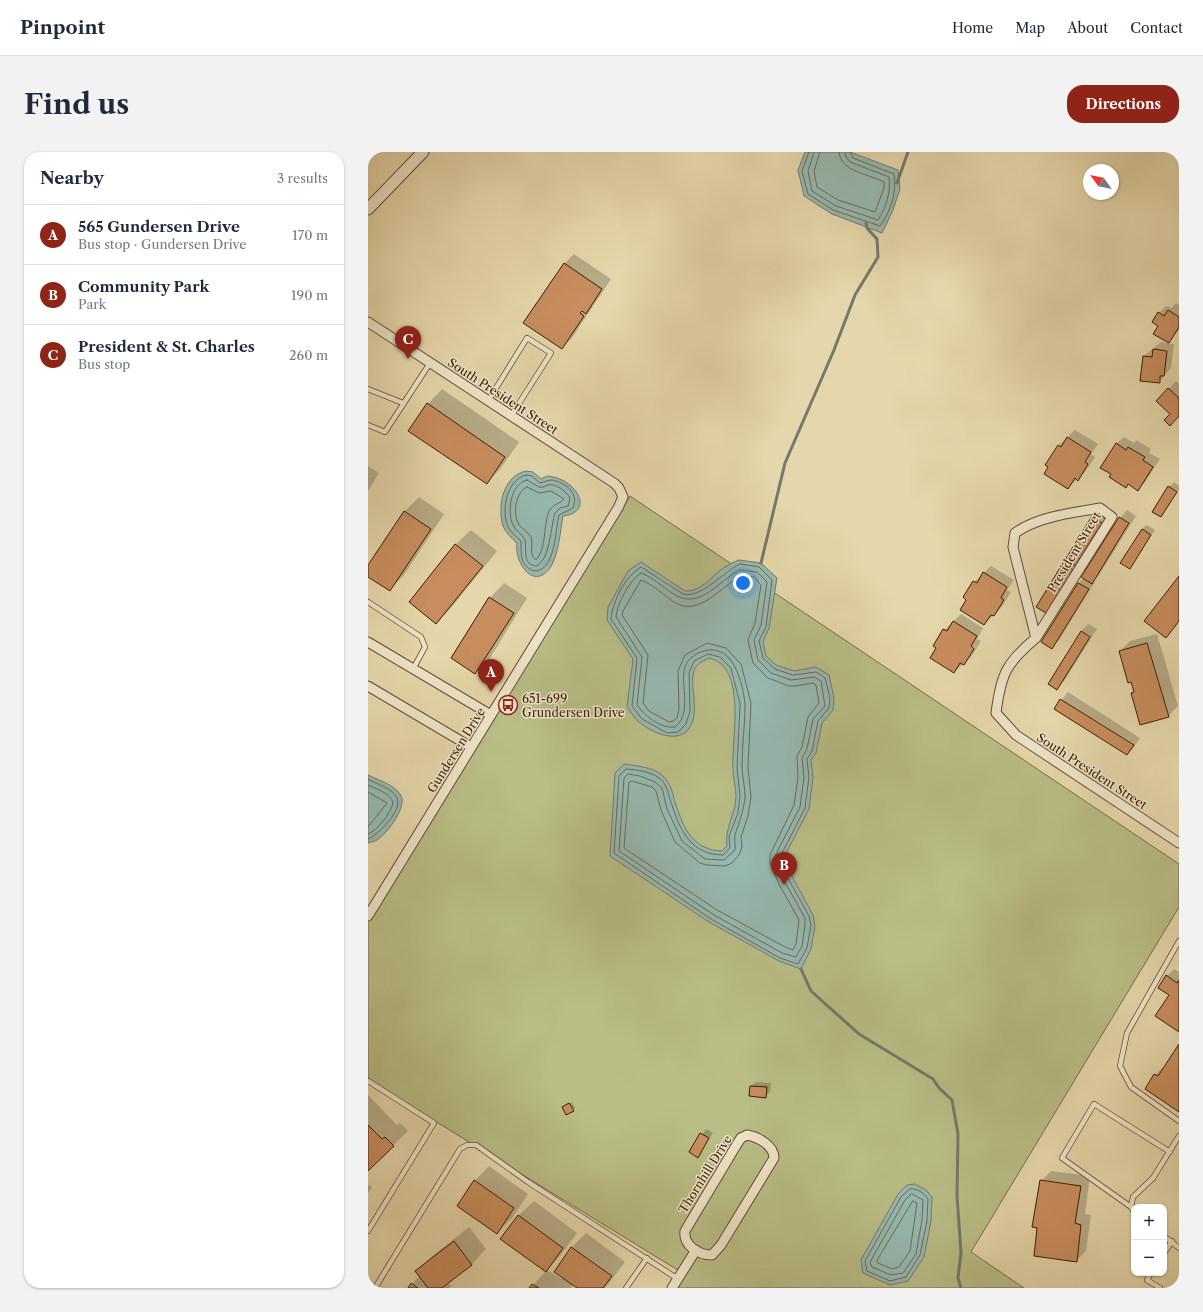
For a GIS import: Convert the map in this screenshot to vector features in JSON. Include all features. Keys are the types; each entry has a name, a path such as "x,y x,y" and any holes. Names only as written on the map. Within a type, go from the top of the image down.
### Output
{"street":[{"path":"368,209 423,152"},
{"name":"South President Street","path":"368,322 614,483 622,493"},
{"name":"Gundersen Drive","path":"368,916 621,503 622,493"},
{"name":"President Street","path":"996,713 999,686 1007,667 1018,653 1036,638 1112,516 1100,508 1071,513 1025,526 1015,532 1013,547 1036,638"},
{"path":"368,642 491,715"},
{"path":"368,686 471,747"},
{"name":"South President Street","path":"996,713 1016,735 1179,843"},
{"name":"Thornhill Drive","path":"747,1135 752,1136 771,1147 774,1151 772,1164 721,1245 712,1255 704,1255 696,1250 688,1245 684,1239 684,1231 741,1138 747,1135"},
{"path":"672,1288 696,1250"}],"lane":[{"path":"488,401 527,338 551,353 511,416"},
{"path":"368,425 385,432 430,363"},
{"path":"368,388 403,403"},
{"path":"368,602 421,637 425,647 413,669"},
{"path":"1179,941 1127,1034 1120,1066 1131,1087 1179,1121"},
{"path":"368,1081 434,1123 368,1231"},
{"path":"1131,1209 1062,1158 1094,1104 1170,1152"},
{"path":"1132,1204 1133,1196 1153,1178 1170,1152 1177,1146 1179,1136"},
{"path":"375,1288 460,1149 467,1145 476,1145 528,1182 678,1279"},
{"path":"1167,1238 1179,1248"},
{"path":"1167,1248 1172,1241"},
{"path":"626,1288 647,1258"},
{"path":"1149,1276 1147,1280 1160,1288"}],"green space":[{"path":"630,496 1179,864 1179,907 971,1252 1024,1288 671,1288 681,1272 368,1080 368,918"}],"water":[{"path":"805,152 850,152 898,170 900,189 893,210 882,233 832,214 804,196 798,170"},
{"path":"526,471 533,472 541,479 547,476 557,478 566,483 574,488 580,502 578,508 573,513 563,516 557,550 553,562 544,574 537,576 531,575 522,565 518,558 517,543 506,531 501,518 502,501 507,485 518,474"},
{"path":"739,560 761,563 777,578 769,628 763,642 766,656 776,665 794,671 816,667 829,675 834,698 833,710 822,723 816,753 811,760 813,777 809,809 784,857 793,878 813,915 815,926 811,949 801,969 779,961 709,922 610,856 615,773 624,764 654,770 665,778 671,789 683,823 697,843 712,850 722,851 727,846 727,834 736,796 733,769 735,706 733,689 729,675 721,664 709,658 698,664 693,675 694,715 690,727 679,735 672,736 651,730 639,722 627,707 633,659 607,620 608,607 628,571 641,562 685,591 691,591 702,586 720,570"},
{"path":"368,775 385,783 397,791 402,799 402,805 396,819 386,832 374,842 368,843"},
{"path":"915,1184 926,1190 932,1197 931,1221 924,1257 908,1281 890,1285 863,1273 861,1260 898,1194 907,1185"}],"building":[{"path":"564,263 602,289 586,314 582,311 580,313 584,316 562,349 523,323"},
{"path":"1168,310 1179,317 1179,327 1169,343 1153,334 1158,326 1152,322 1158,312 1164,316"},
{"path":"1153,349 1167,351 1164,376 1160,376 1160,383 1140,381 1143,356 1152,357"},
{"path":"1168,388 1179,398 1179,416 1170,426 1164,420 1170,414 1156,401"},
{"path":"427,403 505,457 487,484 408,431"},
{"path":"1067,437 1091,452 1085,462 1088,464 1078,481 1075,478 1068,489 1044,474 1048,467 1045,465 1058,445 1061,447"},
{"path":"1116,443 1126,450 1128,447 1145,457 1143,460 1153,467 1138,491 1128,484 1126,488 1109,477 1111,474 1100,468"},
{"path":"1168,486 1177,492 1161,517 1152,512"},
{"path":"404,511 431,529 390,591 368,577 368,565"},
{"path":"1092,516 1102,523 1075,566 1065,560"},
{"path":"1119,517 1129,523 1092,584 1081,577"},
{"path":"1142,529 1151,535 1130,569 1120,563"},
{"path":"455,544 483,566 436,624 409,602"},
{"path":"1063,563 1073,570 1046,613 1036,607"},
{"path":"983,572 1007,587 1001,598 1004,600 994,616 991,615 984,625 960,610 966,600 963,597 973,581 977,583"},
{"path":"1179,576 1179,621 1166,638 1144,621"},
{"path":"1078,583 1089,589 1052,649 1041,642"},
{"path":"489,597 514,613 475,674 451,658"},
{"path":"953,621 977,636 971,646 974,649 964,665 960,663 954,673 930,658 936,648 933,646 943,629 947,631"},
{"path":"1081,631 1090,637 1057,690 1048,684"},
{"path":"1147,643 1169,717 1140,725 1131,693 1134,692 1131,682 1128,683 1119,651"},
{"path":"1060,699 1134,745 1127,755 1054,709"},
{"path":"1166,975 1177,983 1179,980 1179,1032 1155,1016 1169,995 1158,988"},
{"path":"1179,1044 1179,1112 1145,1089 1154,1074 1158,1076"},
{"path":"750,1086 767,1087 766,1098 749,1096"},
{"path":"569,1103 574,1111 566,1115 562,1107"},
{"path":"368,1125 382,1139 385,1137 394,1146 368,1171"},
{"path":"700,1133 709,1138 698,1158 689,1152"},
{"path":"474,1180 514,1208 497,1234 457,1206"},
{"path":"1040,1180 1081,1186 1075,1223 1081,1225 1077,1262 1034,1256 1037,1228 1032,1227"},
{"path":"518,1215 563,1248 546,1272 500,1239"},
{"path":"454,1241 472,1265 442,1288 428,1288 415,1271"},
{"path":"571,1247 612,1276 603,1288 577,1288 554,1272"},
{"path":"411,1283 418,1288 408,1288"},
{"path":"532,1284 539,1288 529,1288"}],"waterway":[{"path":"897,183 908,152"},
{"path":"761,563 785,463 834,350 855,295 878,257 877,239 867,228 866,223"},
{"path":"801,969 811,991 859,1034 933,1079 939,1088 952,1100 958,1134 957,1196 961,1253 958,1278 961,1288"}],"place":[{"name":"President & St. Charles","path":"408,359"},
{"name":"565 Gundersen Drive","path":"491,692"},
{"name":"651-699 Grundersen Drive","path":"508,705"},
{"name":"Community Park","path":"784,885"}]}
